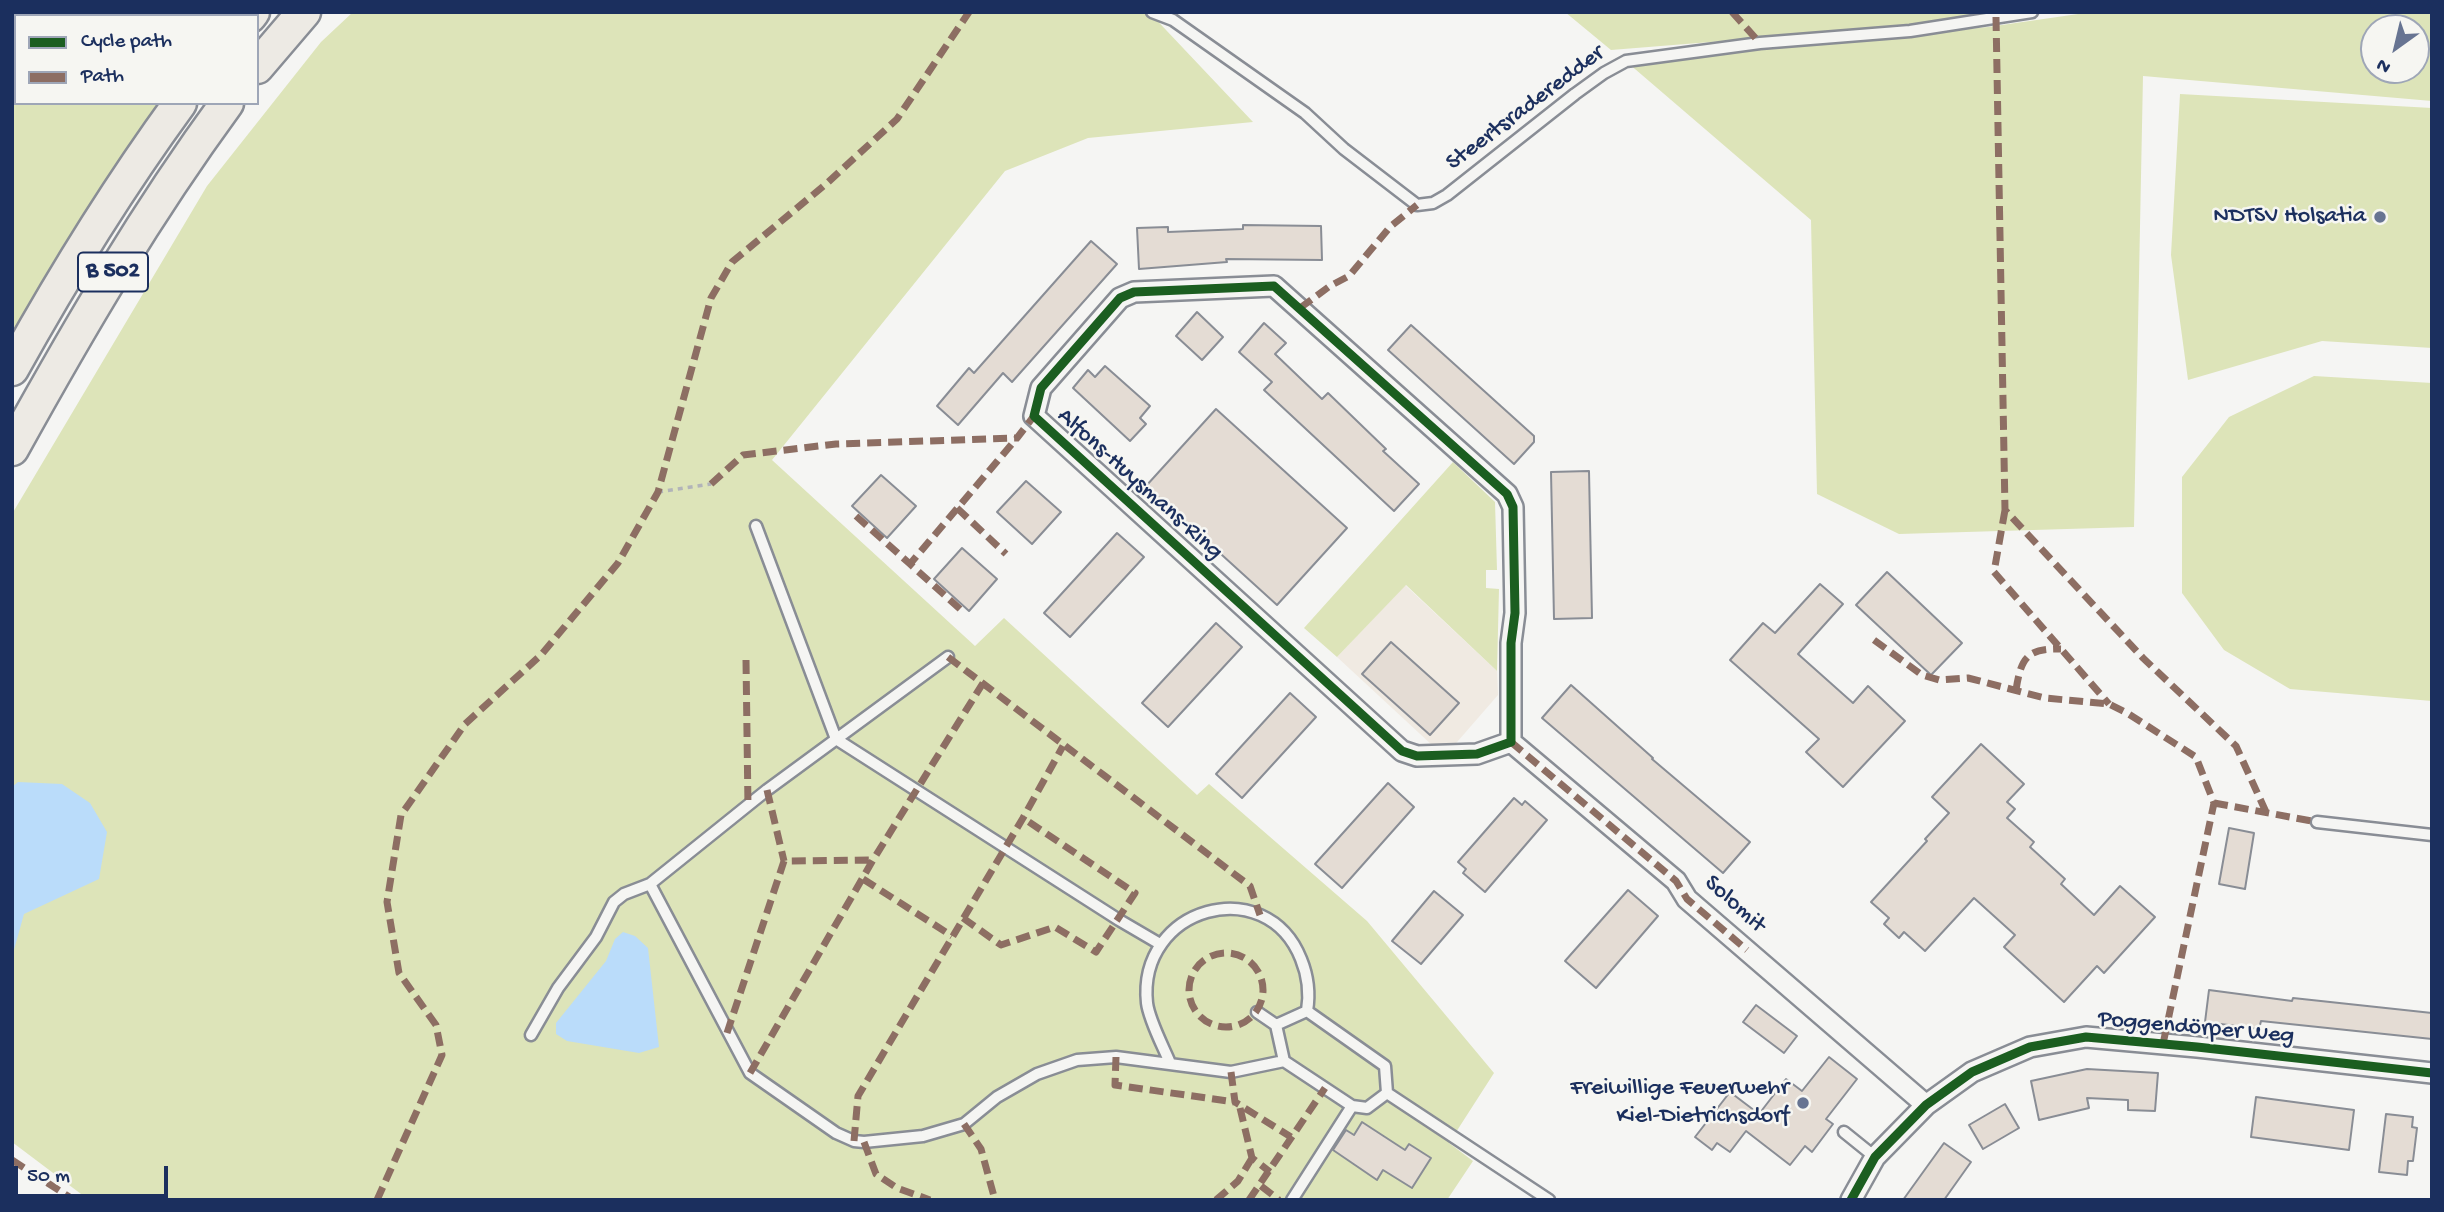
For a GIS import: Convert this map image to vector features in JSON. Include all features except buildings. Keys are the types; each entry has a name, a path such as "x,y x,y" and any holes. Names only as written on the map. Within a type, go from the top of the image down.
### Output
{"highway":[{"path":"259,65 304,12"},
{"name":"B 502","path":"12,369 85,244 179,105"},
{"name":"B 502","path":"12,449 116,265 177,171 226,105"}],"street":[{"name":"Alfons-Huysmans-Ring","path":"1275,286 1507,494 1513,507 1515,613 1511,643 1511,742 1477,754 1417,756 1402,751 1034,415 1041,388 1120,298 1134,292 1275,286"},
{"name":"Solomit","path":"1511,742 1676,881 1687,899 1926,1105"},
{"name":"Poggendörper Weg","path":"1851,1200 1875,1157 1926,1105 1972,1072 2030,1047 2086,1037 2432,1073"}],"lane":[{"name":"Steertsraderedder","path":"1153,12 1173,20 1306,113 1344,149 1417,205 1433,203 1447,195 1575,94 1626,61 1760,43 1910,31 2032,12"},
{"path":"756,526 836,739 1160,944"},
{"path":"531,1035 558,988 596,937 614,902 624,894 650,884 836,739 948,657"},
{"path":"2317,822 2432,835"},
{"path":"650,884 750,1073 836,1133 854,1141 923,1136 964,1124 997,1097 1037,1074 1077,1060 1116,1057 1231,1072 1283,1062 1352,1106 1367,1108 1387,1093"},
{"path":"1170,1063 1147,1005 1147,974 1160,944 1182,922 1212,910 1244,910 1260,915 1273,923 1296,945 1308,975 1307,1012"},
{"path":"1257,1012 1276,1025 1283,1062"},
{"path":"1276,1025 1307,1012"},
{"path":"1307,1012 1385,1066 1387,1093"},
{"path":"1387,1093 1549,1200"},
{"path":"1292,1200 1352,1106"},
{"path":"1844,1132 1875,1157"}],"path":[{"path":"658,492 710,484"}],"shaded area":[{"path":"1405,585 1497,671 1498,695 1451,749 1433,746 1337,657"}],"green space":[{"path":"12,12 231,12 14,14 14,105 159,105 139,131 12,338"},
{"path":"353,12 1149,12 1253,122 1088,138 1005,171 772,460 975,646 1004,618 1197,795 1209,784 1367,921 1494,1073 1449,1143 1473,1161 1447,1200 95,1200 85,1197 12,1142 12,514 207,186 321,42"},
{"path":"1565,12 1993,12 1910,26 1611,50"},
{"path":"2092,12 2432,12 2432,101 2143,76 2134,527 1899,534 1817,494 1811,220 1628,63 1988,27"},
{"path":"2180,94 2432,108 2432,348 2322,341 2188,380 2171,255"},
{"path":"2314,376 2432,383 2432,701 2290,689 2224,650 2182,593 2182,477 2229,417"},
{"path":"1453,462 1495,502 1497,570 1486,570 1486,588 1499,589 1497,671 1406,585 1337,657 1304,628"}],"water":[{"path":"18,782 62,784 90,803 107,832 99,879 24,914 12,957 12,787"},
{"path":"623,932 635,936 648,948 659,1047 639,1053 567,1041 556,1034 556,1023 606,961 615,939"}],"marked path":[{"path":"377,1200 442,1055 436,1025 399,973 387,902 401,815 465,724 541,655 618,563 658,492 711,298 732,262 826,184 897,119 969,12"},
{"path":"1732,12 1760,43"},
{"path":"1996,17 2005,510 2143,658 2236,746 2266,812"},
{"path":"1300,308 1349,276 1390,227 1417,205"},
{"path":"711,484 743,455 836,444 1017,438 1034,416"},
{"path":"960,609 910,564 1017,438"},
{"path":"957,508 1006,554"},
{"path":"2005,510 1994,572 2109,704"},
{"path":"856,516 910,564"},
{"path":"1874,640 1922,675 1939,680 1968,678 2045,698 2109,704 2196,757 2214,803 2163,1044"},
{"path":"2016,690 2020,670 2028,657 2040,650 2061,649"},
{"path":"948,657 1250,886 1260,915"},
{"path":"746,660 748,807"},
{"path":"750,1073 873,860 983,683"},
{"path":"1511,742 1676,881 1687,899 1747,950"},
{"path":"854,1141 858,1096 1063,746"},
{"path":"767,790 784,861"},
{"path":"2214,803 2317,822"},
{"path":"963,918 1001,945 1055,927 1096,952 1135,893 1023,818"},
{"path":"727,1033 784,861 873,860"},
{"path":"863,879 952,936"},
{"path":"1226,953 1247,959 1257,969 1263,990 1257,1011 1247,1021 1226,1027 1205,1021 1195,1011 1189,990 1195,969 1205,959 1226,953"},
{"path":"1116,1057 1115,1085 1235,1102"},
{"path":"1231,1072 1235,1102 1291,1137"},
{"path":"1249,1200 1325,1088"},
{"path":"1240,1108 1252,1158 1270,1172"},
{"path":"964,1124 981,1149 995,1200"},
{"path":"864,1142 876,1174 897,1188 930,1200"},
{"path":"1216,1200 1238,1181 1252,1158"},
{"path":"12,1160 74,1200"},
{"path":"1261,1186 1279,1200"}],"cycle path":[{"path":"1274,286 1507,494 1513,507 1515,613 1511,643 1511,742 1477,754 1417,756 1402,751 1034,416 1041,388 1120,298 1134,292 1274,286"},
{"path":"1851,1200 1875,1157 1926,1105 1972,1072 2030,1047 2086,1037 2432,1073"}],"place":[{"name":"NDTSV Holsatia","path":"2380,217"},
{"name":"Freiwillige Feuerwehr Kiel-Dietrichsdorf","path":"1803,1103"}]}
